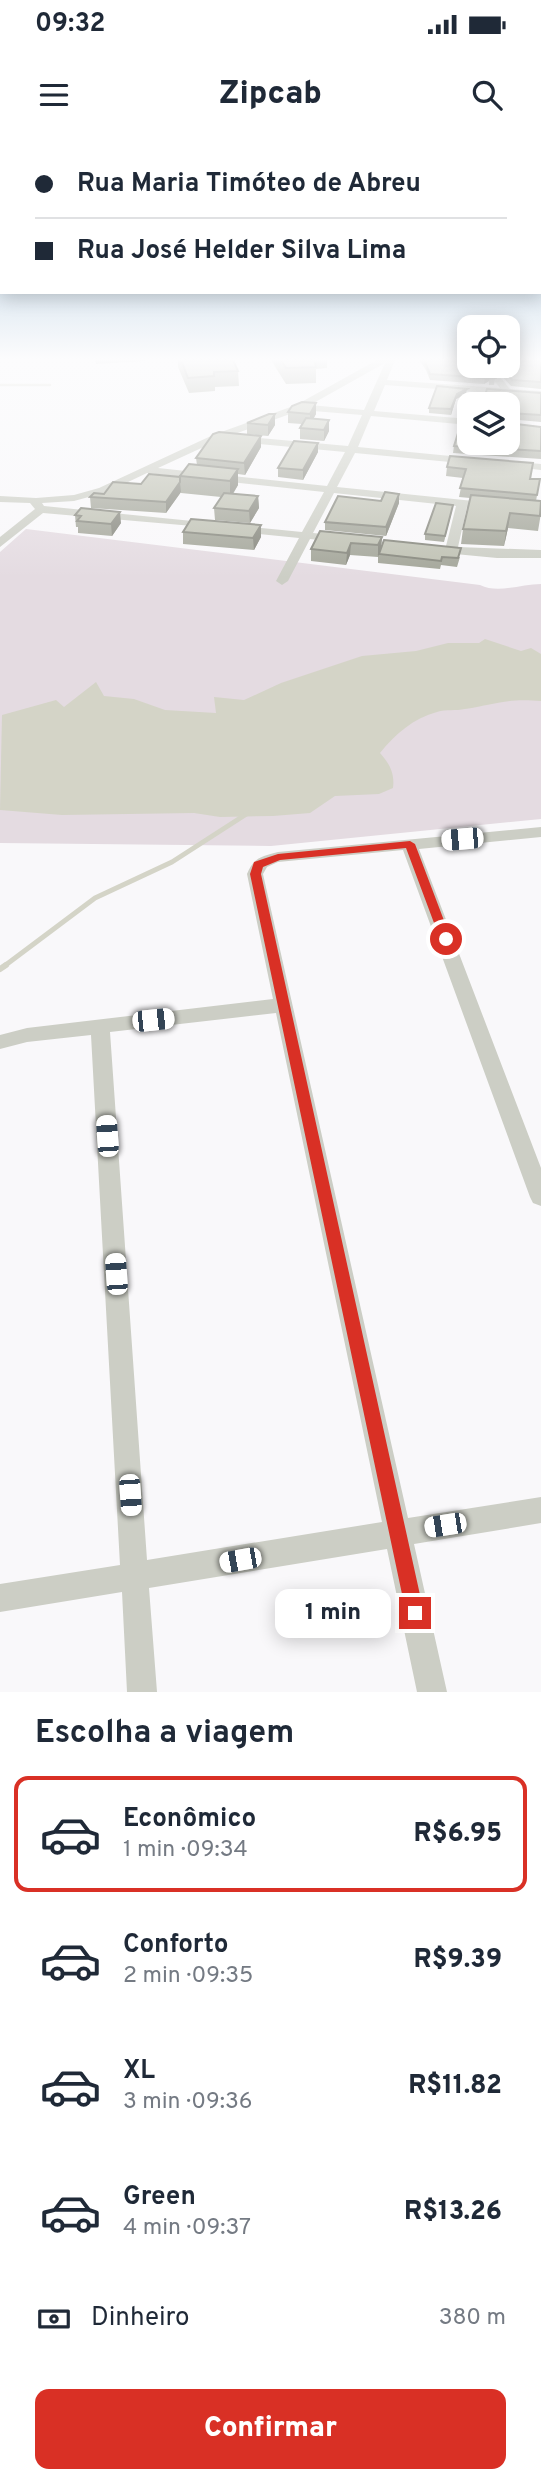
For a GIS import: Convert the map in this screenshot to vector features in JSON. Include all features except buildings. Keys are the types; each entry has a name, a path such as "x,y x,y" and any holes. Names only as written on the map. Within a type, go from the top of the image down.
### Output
{"street":[{"path":"0,543 37,504 89,495 230,432"},
{"path":"282,581 360,432"},
{"path":"217,437 487,462"},
{"path":"500,463 541,467"},
{"path":"144,470 541,511"},
{"path":"0,499 359,541"},
{"path":"451,550 461,503"},
{"path":"425,547 511,555 541,554"},
{"path":"432,1692 255,874 258,865 278,857 541,832"},
{"path":"410,844 541,1196"},
{"path":"0,1042 27,1035 284,1005"},
{"path":"100,1026 142,1692"},
{"path":"0,1598 541,1510"}],"shaded area":[{"path":"26,529 480,585 494,589 541,584 541,819 271,846 0,843 0,552"},
{"path":"485,639 521,651 531,648 541,654 541,701 510,701 462,710 440,711 413,723 392,739 380,753 391,769 393,788 379,794 335,796 310,813 273,816 220,817 194,813 62,815 0,810 2,715 56,700 64,707 96,682 104,696 134,699 165,710 216,713 214,697 244,700 281,683 362,656 416,651 448,643 479,643"}],"waterway":[{"path":"3,967 95,898 172,862 248,813"}],"route":[{"path":"415,1613 255,874 258,865 278,857 410,844 446,939"}]}
